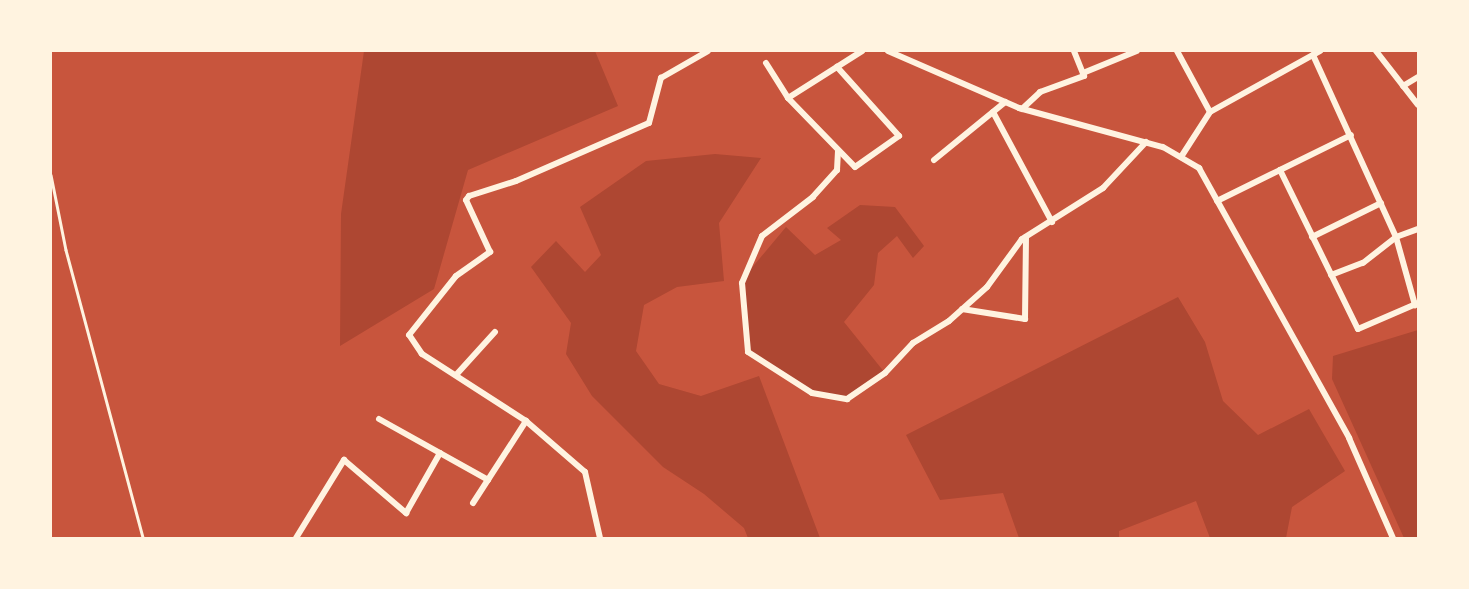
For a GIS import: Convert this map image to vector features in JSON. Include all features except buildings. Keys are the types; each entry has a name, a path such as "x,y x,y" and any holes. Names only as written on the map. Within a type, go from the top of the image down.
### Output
{"street":[{"path":"600,538 585,472 526,421 422,354 409,335 456,276 490,252 466,200 649,123 661,78 708,51"},
{"path":"788,98 862,51"},
{"path":"888,51 1022,109 1146,142 1199,168 1349,438 1393,538"},
{"path":"1022,109 1040,92 1084,76 1074,51"},
{"path":"1083,73 1137,51"},
{"path":"1177,51 1210,112"},
{"path":"1376,51 1418,105"},
{"path":"1181,157 1210,112 1317,53 1396,237 1416,304 1358,329 1280,170"},
{"path":"766,63 788,98 855,167 899,136 837,67"},
{"path":"1403,86 1418,77"},
{"path":"934,160 1005,102"},
{"path":"993,112 1052,222"},
{"path":"1217,201 1351,135"},
{"path":"838,151 837,170 813,197 762,236 742,283 748,352 812,393 847,399 885,373 913,343 962,309 987,287 1026,237 1103,188 1146,142"},
{"path":"1312,237 1381,203"},
{"path":"1331,275 1363,262 1396,237 1418,229"},
{"path":"962,309 1025,319 1026,237"},
{"path":"456,375 495,332"},
{"path":"379,419 488,480"},
{"path":"473,503 526,421"},
{"path":"296,538 344,460 406,513 440,453"}],"path":[{"path":"51,175 65,250 143,538"}],"shaded area":[{"path":"364,51 595,51 618,106 468,170 434,289 340,346 341,214"},
{"path":"715,154 761,158 719,223 724,281 677,287 644,305 636,351 659,384 701,396 759,376 820,538 748,538 744,528 704,494 663,467 592,396 566,354 571,323 531,267 556,241 585,272 601,255 580,207 646,161"},
{"path":"860,205 895,207 924,246 913,258 897,236 878,253 874,285 844,322 885,373 847,399 812,393 748,352 745,276 786,227 815,255 841,240 827,228"},
{"path":"1178,297 1205,342 1223,401 1258,435 1309,409 1345,471 1292,507 1286,538 1210,538 1196,501 1119,531 1119,538 1019,538 1003,493 940,500 906,435"},
{"path":"1418,330 1418,538 1404,538 1332,379 1333,356"}]}
